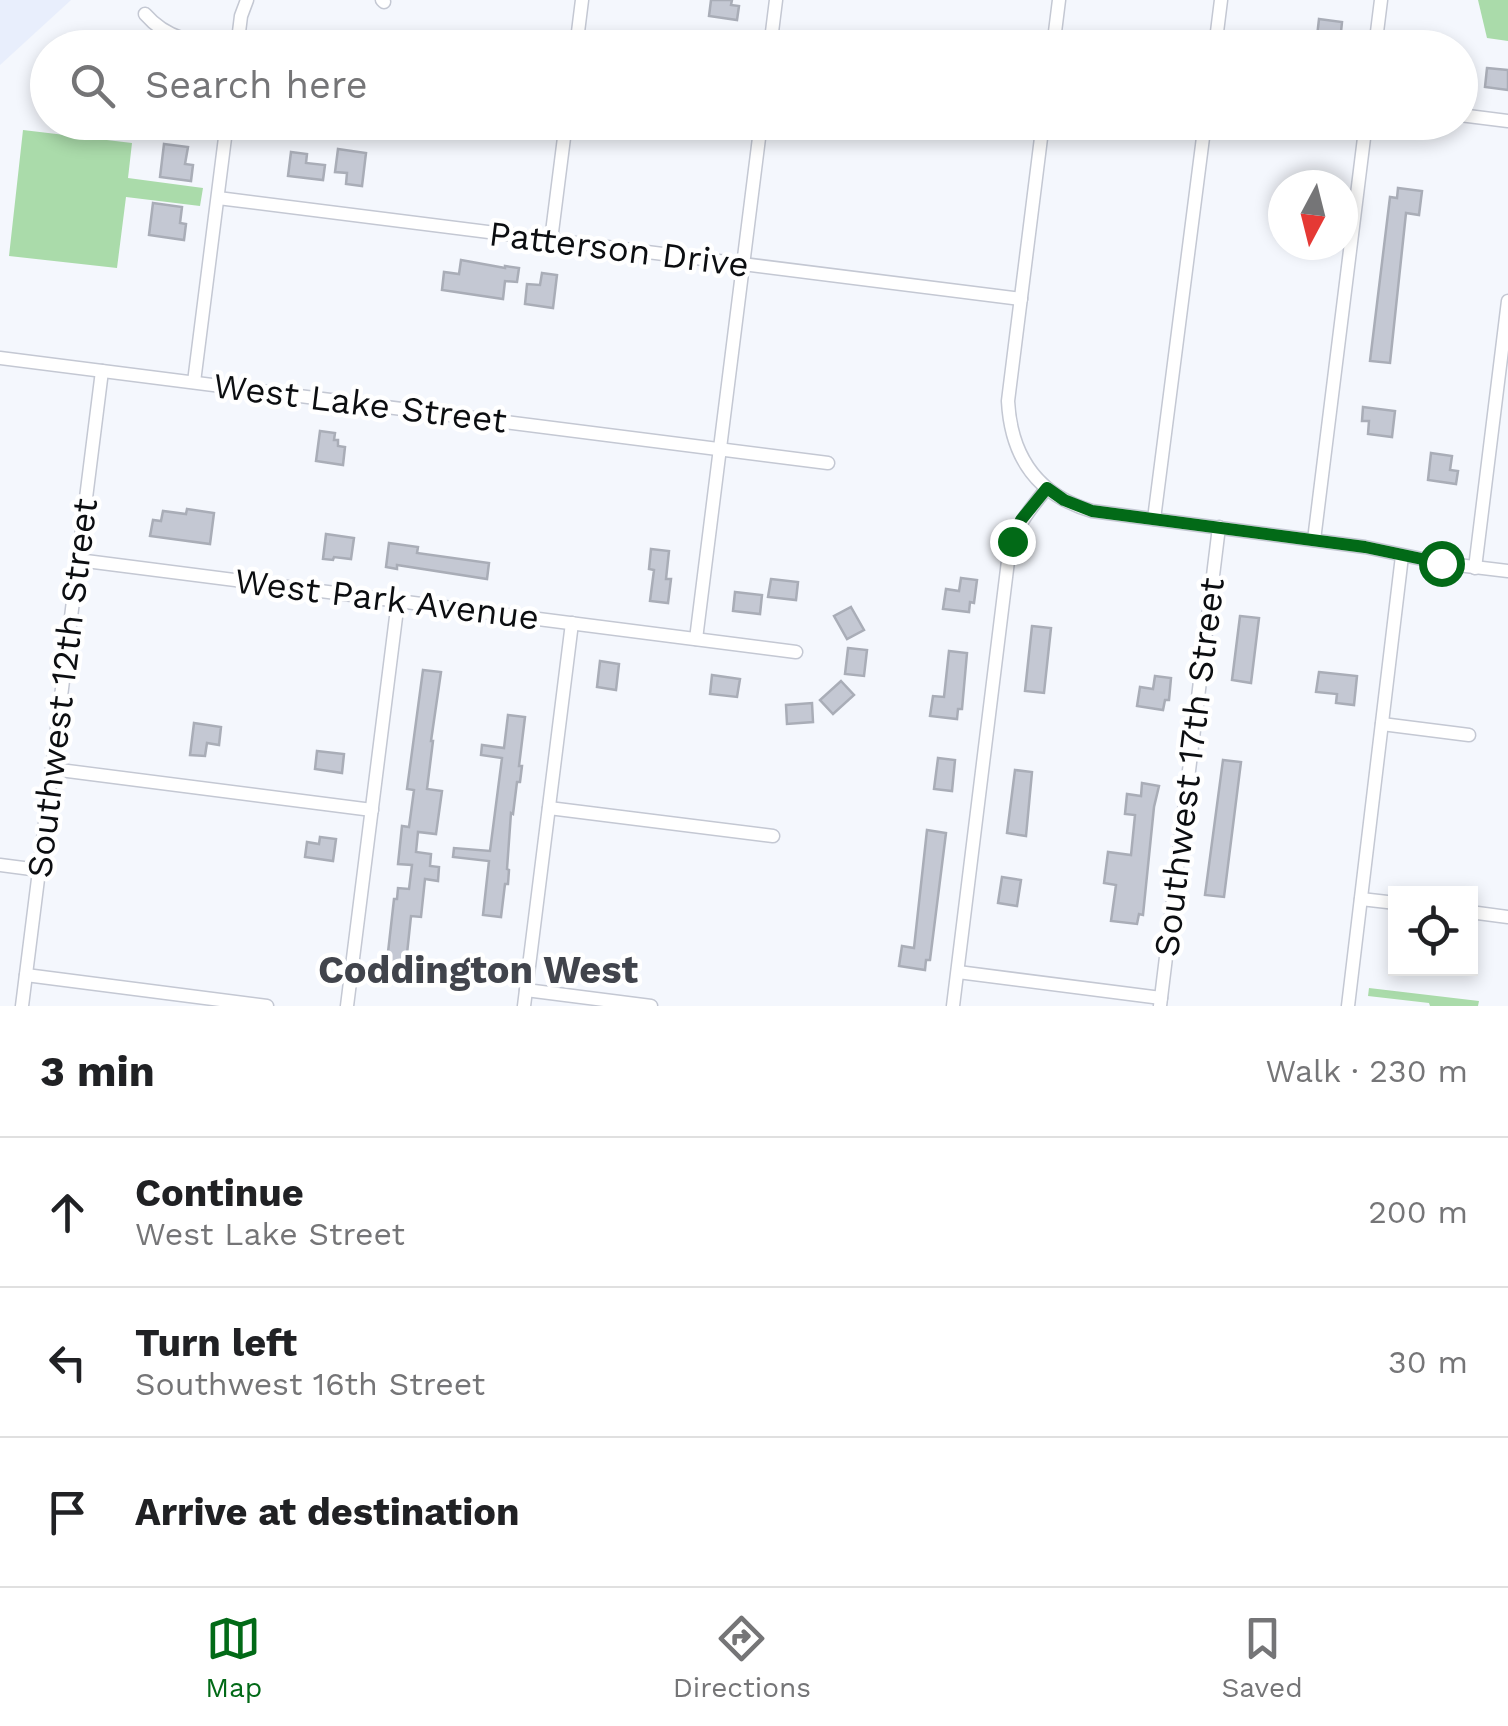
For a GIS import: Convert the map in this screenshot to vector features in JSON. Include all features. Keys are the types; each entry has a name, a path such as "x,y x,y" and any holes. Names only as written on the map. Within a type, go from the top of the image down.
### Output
{"street":[{"path":"240,30 246,0"},
{"path":"578,30 582,0"},
{"path":"772,30 776,0"},
{"path":"1055,30 1059,0"},
{"path":"1217,30 1221,0"},
{"path":"1377,30 1380,0"},
{"path":"145,14 159,30"},
{"path":"1478,118 1508,122"},
{"path":"194,382 225,140"},
{"path":"551,240 564,140"},
{"path":"696,639 759,140"},
{"path":"1041,140 1009,388 1009,420 1020,455 1047,488 1092,511 1365,547 1508,572"},
{"path":"1154,519 1203,140"},
{"path":"1314,540 1364,140"},
{"name":"Patterson Drive","path":"218,198 1021,299"},
{"path":"1475,568 1508,301"},
{"name":"West Lake Street","path":"0,358 828,463"},
{"name":"Southwest 12th Street","path":"22,1006 102,371"},
{"path":"953,1006 1009,554 1021,520 1047,488"},
{"name":"Southwest 17th Street","path":"1160,1002 1219,528"},
{"path":"1348,1006 1402,556"},
{"name":"West Park Avenue","path":"78,560 796,652"},
{"path":"347,1006 398,601"},
{"path":"524,1006 572,623"},
{"path":"1382,724 1468,735"},
{"path":"52,769 372,810"},
{"path":"549,808 773,836"},
{"path":"0,865 39,870"},
{"path":"1361,899 1388,902"},
{"path":"1478,913 1508,917"},
{"path":"958,972 1160,1002"},
{"path":"26,975 267,1006"},
{"path":"526,990 651,1006"}],"shaded area":[{"path":"0,0 71,0 38,30 30,30 30,38 0,65"}],"green space":[{"path":"1478,0 1508,0 1508,41 1487,38"},
{"path":"23,130 30,131 30,140 132,143 128,178 203,188 200,206 126,197 117,268 9,256"},
{"path":"1369,988 1479,1001 1478,1006 1430,1006 1368,996"}],"building":[{"path":"711,0 732,0 731,5 739,6 737,20 709,16"},
{"path":"1319,19 1342,22 1341,30 1318,30"},
{"path":"1487,68 1508,70 1508,90 1485,87"},
{"path":"164,144 188,147 185,164 193,165 191,181 160,177"},
{"path":"338,149 366,153 362,186 346,184 347,173 335,172"},
{"path":"291,152 307,154 306,163 325,165 323,180 288,176"},
{"path":"1398,188 1422,191 1419,215 1406,213 1390,363 1370,361 1390,197 1397,198"},
{"path":"153,203 182,207 184,240 149,235"},
{"path":"461,260 519,268 517,282 505,281 503,299 442,290 444,272 459,274"},
{"path":"542,273 557,275 553,308 525,304 527,284 540,285"},
{"path":"1363,407 1395,411 1392,437 1368,434 1369,421 1362,421"},
{"path":"320,431 335,433 338,446 345,447 343,465 316,461"},
{"path":"1431,453 1452,456 1450,470 1458,471 1456,484 1428,480"},
{"path":"187,509 214,513 210,544 150,536 153,520 161,521 163,511 186,514"},
{"path":"326,534 354,538 351,559 323,559"},
{"path":"389,543 418,547 417,553 489,563 487,579 397,565 397,569 386,567"},
{"path":"651,549 669,551 668,603 650,601 654,570 649,569"},
{"path":"961,578 977,580 969,612 943,609 946,589 959,591"},
{"path":"771,579 798,582 796,600 768,597"},
{"path":"735,592 762,595 760,614 733,611"},
{"path":"851,607 864,630 847,639 834,616"},
{"path":"1240,616 1259,618 1251,683 1232,680"},
{"path":"1032,626 1051,628 1044,693 1025,691"},
{"path":"848,648 867,650 864,676 845,674"},
{"path":"949,651 967,653 962,709 958,709 957,719 930,716 933,696 944,697"},
{"path":"600,661 619,664 616,690 597,687"},
{"path":"423,670 441,672 427,789 442,791 436,834 418,832 416,852 431,854 430,866 439,867 438,881 425,879 421,917 411,916 404,982 385,979 394,899 398,888 409,889 412,865 398,864 402,826 409,827 414,790 407,789"},
{"path":"1319,672 1357,676 1354,705 1336,703 1337,694 1316,692"},
{"path":"712,675 740,679 737,697 710,694"},
{"path":"1155,676 1171,678 1169,700 1165,700 1163,710 1137,706 1140,687 1153,689"},
{"path":"841,681 854,695 833,714 820,700"},
{"path":"812,703 813,722 787,724 786,705"},
{"path":"508,715 525,717 520,782 511,813 508,884 501,917 483,915 489,861 453,857 454,848 490,851 502,758 481,755 482,745 504,748"},
{"path":"194,723 221,727 219,745 207,743 205,756 190,755"},
{"path":"317,751 344,754 342,773 315,769"},
{"path":"938,758 955,760 952,791 934,789"},
{"path":"1223,760 1241,762 1224,897 1205,895"},
{"path":"1015,770 1032,772 1026,836 1007,833"},
{"path":"1142,783 1159,786 1143,915 1139,914 1137,924 1111,921 1116,885 1104,883 1108,852 1131,855 1135,815 1125,814 1127,794 1141,796"},
{"path":"927,830 946,833 930,960 926,960 925,970 899,966 902,946 914,948"},
{"path":"320,837 336,839 333,861 305,857 307,842 319,844"},
{"path":"1002,877 1021,880 1017,906 998,903"}],"district":[{"name":"Coddington West","path":"478,970"}],"route":[{"path":"1012,541 1021,520 1047,488 1092,511 1365,547 1441,563"}]}
